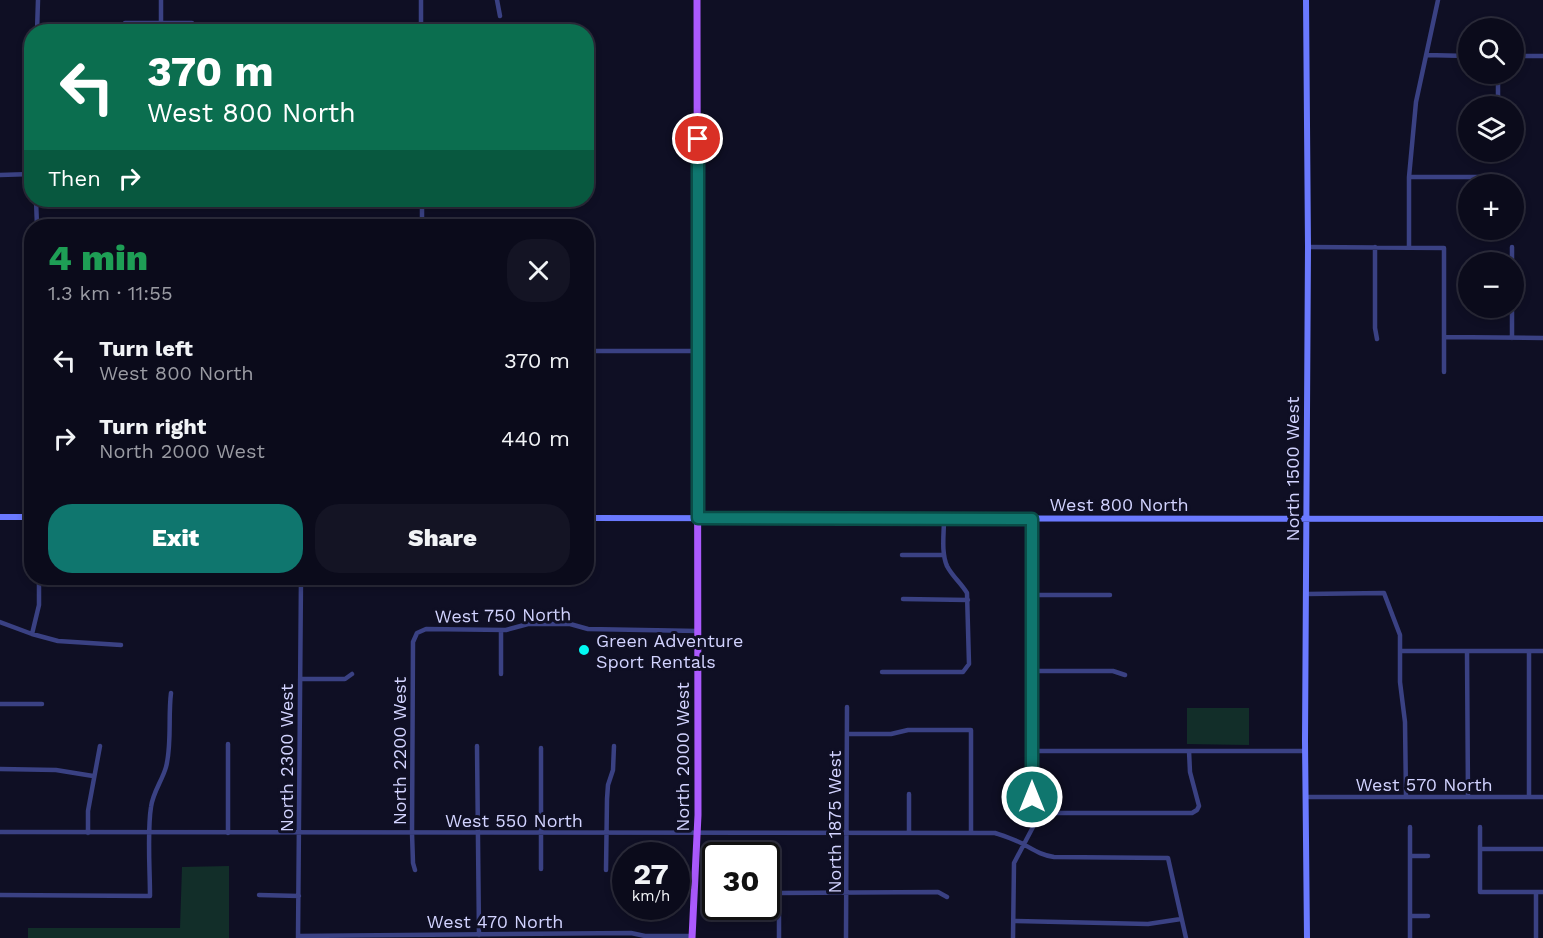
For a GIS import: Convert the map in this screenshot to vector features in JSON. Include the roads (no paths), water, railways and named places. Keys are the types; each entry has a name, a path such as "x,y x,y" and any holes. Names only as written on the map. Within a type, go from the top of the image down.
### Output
{"main road":[{"name":"North 2000 West","path":"692,937 697,833 699,351 697,0"}],"street":[{"path":"38,0 38,24"},
{"path":"161,0 161,23"},
{"path":"421,0 422,24"},
{"name":"North 1500 West","path":"1306,0 1308,248 1305,751 1307,938"},
{"path":"1409,247 1409,177 1416,102 1438,0"},
{"path":"498,1 500,16"},
{"path":"125,23 192,23"},
{"path":"1426,56 1458,56"},
{"path":"1524,56 1543,56"},
{"path":"0,175 24,174"},
{"path":"1409,177 1458,177"},
{"path":"1375,247 1377,339"},
{"path":"1512,247 1512,252"},
{"path":"1308,248 1444,248 1444,372"},
{"path":"1512,318 1512,338"},
{"path":"1444,337 1543,338"},
{"path":"594,351 699,351"},
{"path":"0,517 24,517"},
{"name":"West 800 North","path":"594,518 1543,519"},
{"path":"882,672 963,672 967,669 969,664 968,600 962,583 947,567 944,555 944,519"},
{"path":"1013,938 1014,863 1033,827 1032,519"},
{"path":"902,555 944,555"},
{"path":"32,634 39,605 39,585"},
{"name":"North 2300 West","path":"298,937 301,585"},
{"path":"1306,594 1384,593 1400,635 1406,797"},
{"path":"1032,595 1110,595"},
{"path":"903,599 968,600"},
{"path":"0,622 58,641 122,645"},
{"name":"West 750 North","path":"417,633 426,629 501,630 528,624 570,624 588,629 698,631"},
{"path":"501,630 501,674"},
{"name":"North 2200 West","path":"416,870 413,863 412,833 413,642 417,633"},
{"path":"1400,651 1543,651"},
{"path":"1467,651 1468,797"},
{"path":"1529,651 1529,797"},
{"path":"1032,670 1113,670 1125,675"},
{"path":"300,679 345,679 352,674"},
{"path":"0,894 150,896 151,808 154,793 165,770 168,756 168,717 171,693"},
{"path":"0,704 42,704"},
{"name":"North 1875 West","path":"846,938 848,893 847,707"},
{"path":"847,734 891,734 908,730 971,730 971,832"},
{"path":"228,744 228,833"},
{"path":"88,833 88,811 100,746"},
{"path":"477,746 479,935"},
{"path":"606,870 608,785 613,770 614,746"},
{"path":"541,869 542,748"},
{"path":"1033,751 1305,751"},
{"path":"1032,813 1192,813 1199,806 1190,772 1189,751"},
{"path":"0,769 56,770 93,777"},
{"path":"909,794 909,832"},
{"name":"West 570 North","path":"1306,797 1543,797"},
{"path":"1410,827 1410,938"},
{"path":"1480,827 1480,892 1543,892"},
{"name":"West 550 North","path":"0,832 995,833 1025,845 1032,851 1054,857 1168,858 1181,919"},
{"path":"1480,849 1543,849"},
{"path":"1410,856 1428,856"},
{"path":"779,938 779,893 938,892 947,897"},
{"path":"1536,892 1536,937 1543,937"},
{"path":"259,895 299,896"},
{"path":"1410,916 1428,916"},
{"path":"1014,921 1148,924 1181,919 1186,938"},
{"name":"West 470 North","path":"298,937 631,933 645,936 692,937"}],"place":[{"name":"Green Adventure Sport Rentals","path":"584,650"}]}
